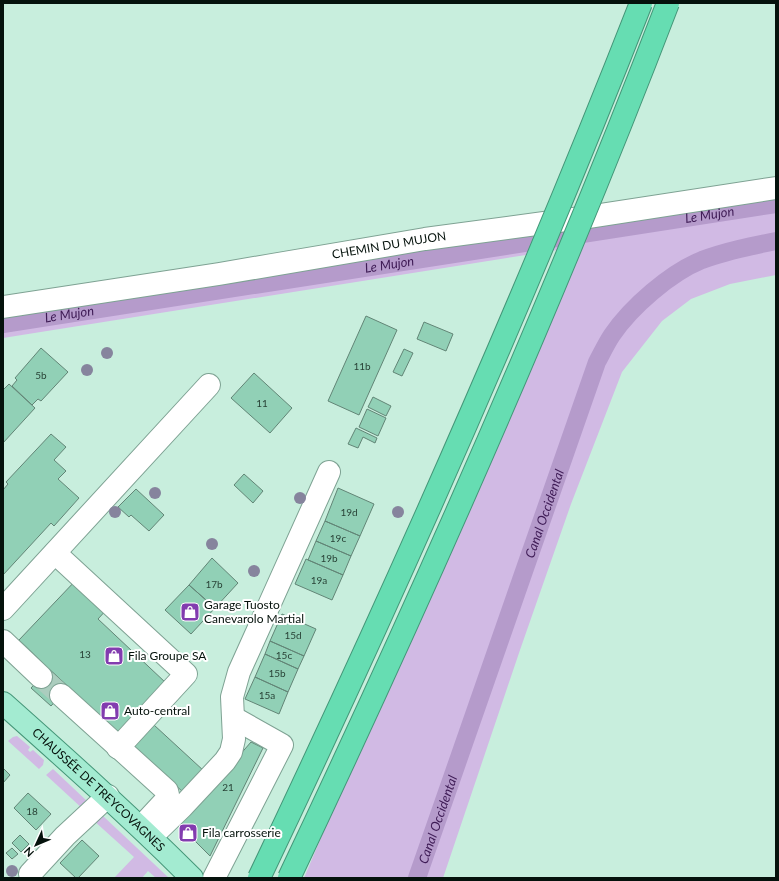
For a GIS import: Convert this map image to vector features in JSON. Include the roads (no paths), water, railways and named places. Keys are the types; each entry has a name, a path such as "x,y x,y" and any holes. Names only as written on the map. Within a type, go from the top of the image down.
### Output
{"highway":[{"path":"260,878 352,683 453,457 580,156 641,3"},
{"path":"289,878 377,689 478,464 570,248 668,3"}],"main road":[{"name":"CHAUSSÉE DE TREYCOVAGNES","path":"3,703 108,796 192,878"}],"street":[{"name":"CHEMIN DU MUJON","path":"3,307 425,239 588,217 776,188"},
{"path":"3,609 209,385"},
{"path":"146,832 182,807 231,752 234,739 232,697 239,672 329,472"},
{"path":"55,553 186,674 118,748"},
{"path":"3,641 42,677"},
{"path":"61,695 168,794 168,798 146,832"},
{"path":"214,878 282,745 234,718"},
{"path":"30,874 65,836 108,796"}],"waterway":[{"name":"Le Mujon","path":"3,324 776,204"},
{"name":"Canal Occidental","path":"417,878 597,362 608,342 620,324 640,302 677,273 711,257 776,241"}],"tunnel":[{"path":"41,677 61,695"}],"place":[{"name":"Garage Tuosto Canevarolo Martial","path":"190,612"},
{"name":"Fila Groupe SA","path":"114,656"},
{"name":"Auto-central","path":"110,711"},
{"name":"Fila carrosserie","path":"188,833"}]}
